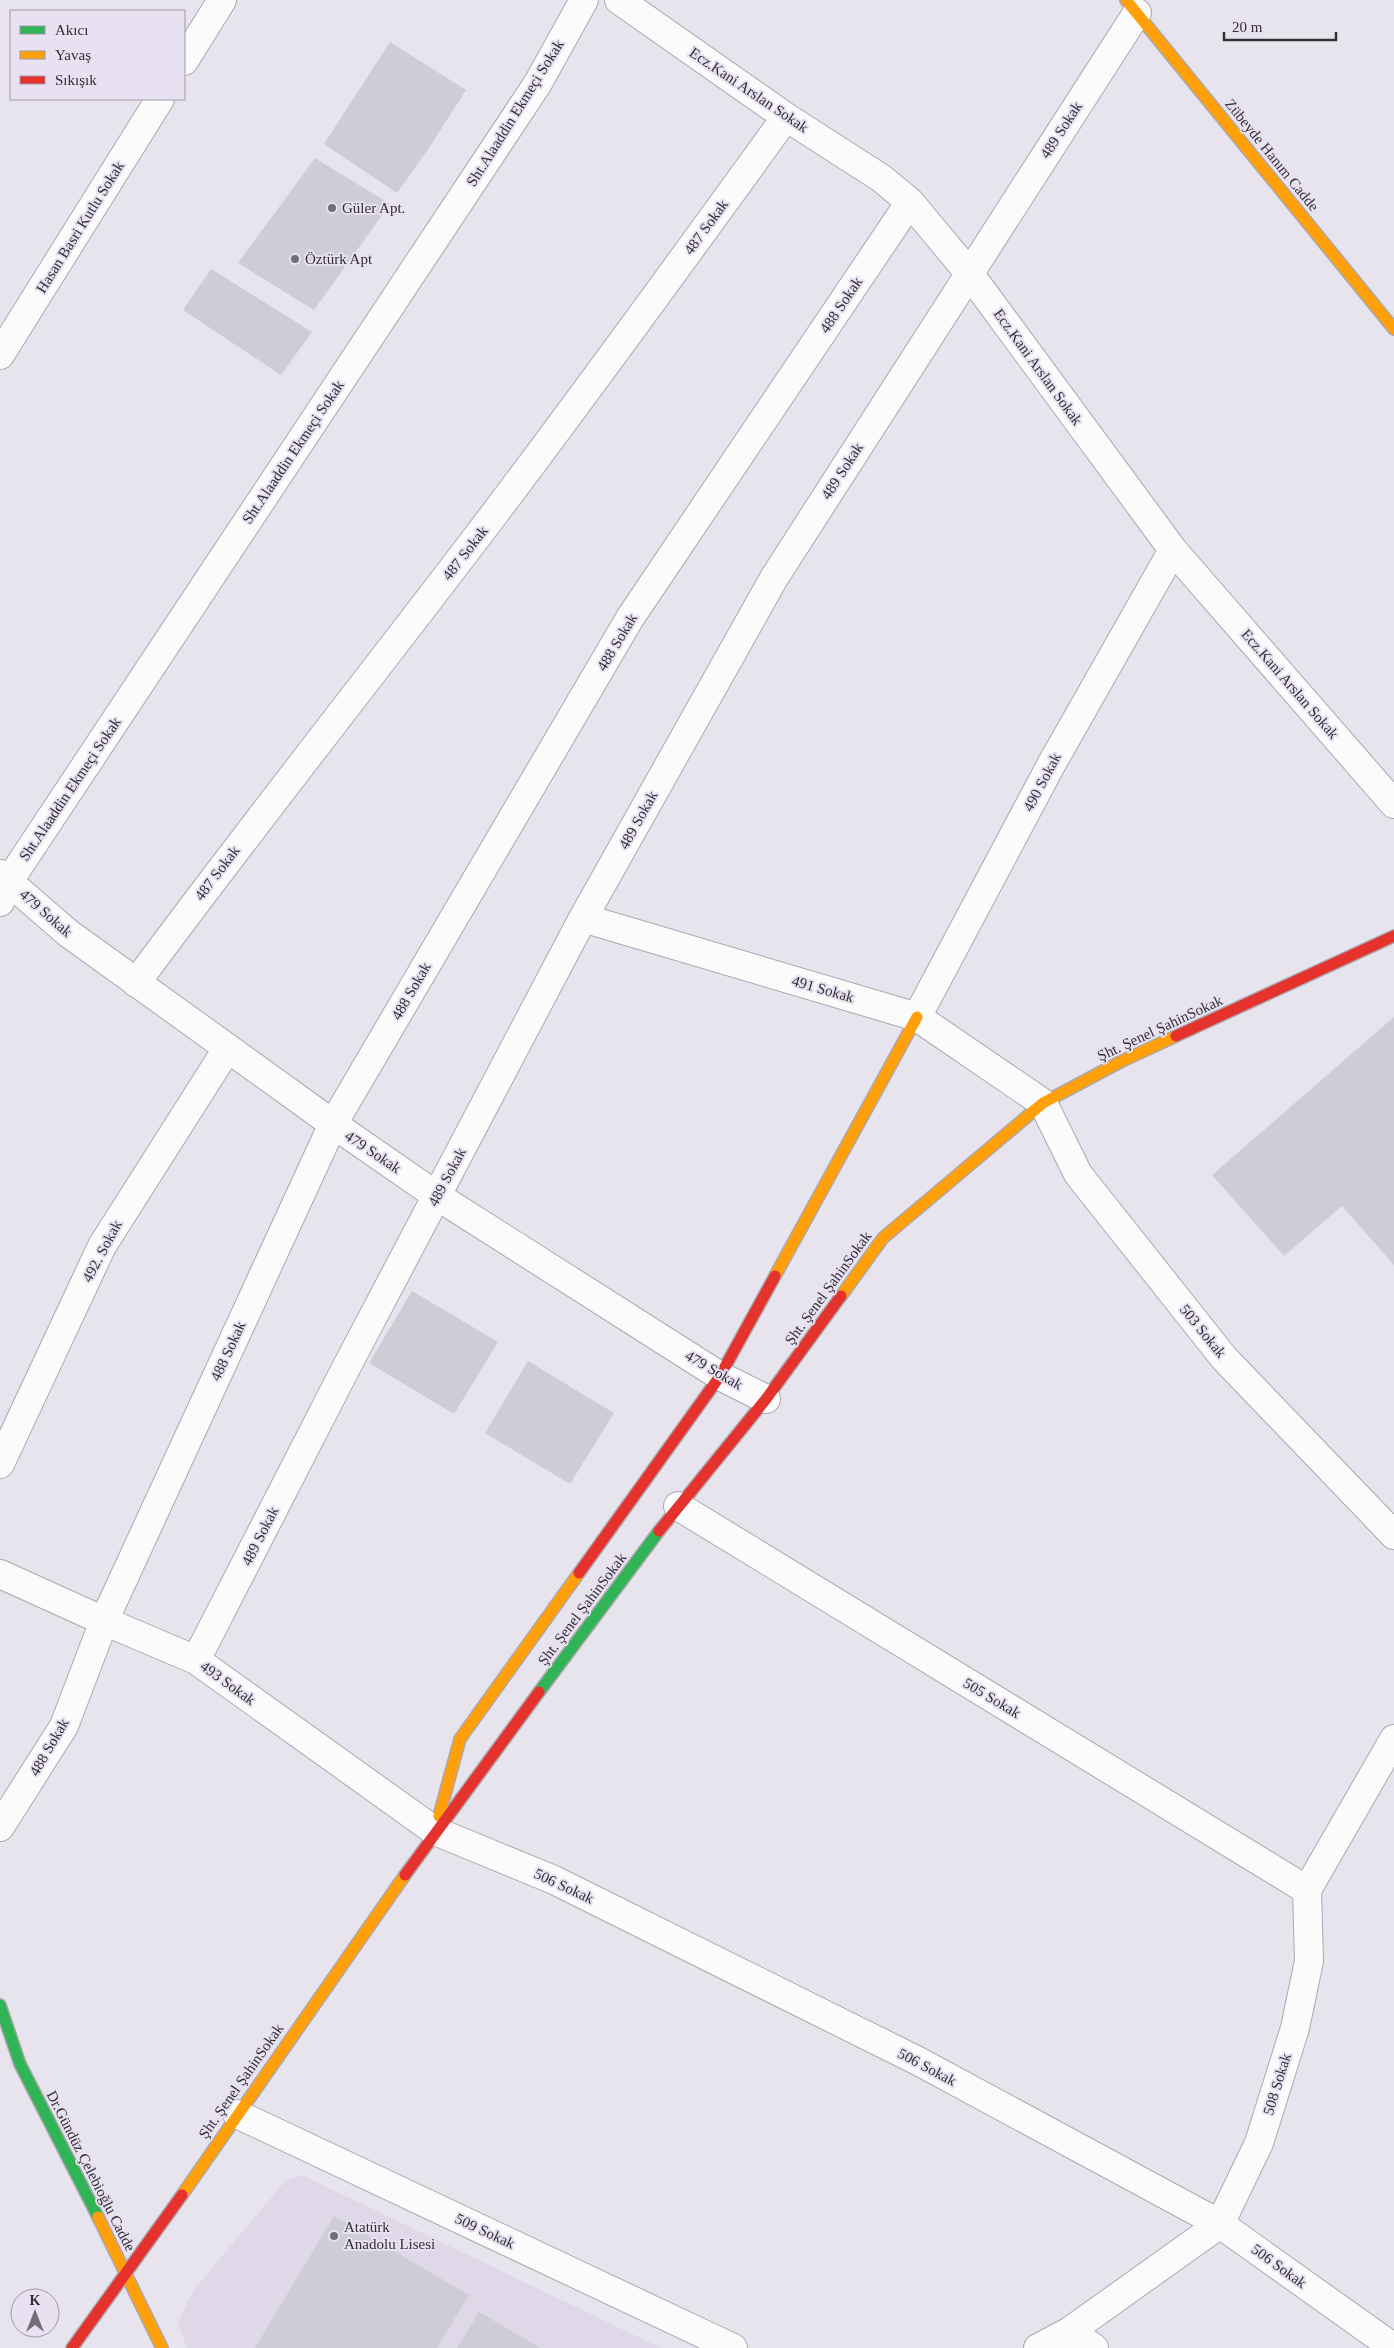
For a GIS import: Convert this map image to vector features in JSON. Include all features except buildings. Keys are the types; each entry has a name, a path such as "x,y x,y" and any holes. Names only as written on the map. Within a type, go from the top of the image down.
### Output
{"street":[{"path":"185,59 222,0"},
{"name":"Sht.Alaaddin Ekmeçi Sokak","path":"3,886 538,83 584,0"},
{"name":"Ecz.Kani Arslan Sokak","path":"619,0 786,116 881,178 910,202 969,273 1173,550 1394,804"},
{"name":"489 Sokak","path":"196,1660 583,918 774,578 969,273 1132,7"},
{"name":"Zübeyde Hanım Cadde","path":"1132,7 1394,329"},
{"name":"Hasan Basri Kutlu Sokak","path":"0,354 159,100"},
{"name":"487 Sokak","path":"136,983 218,871 473,543 622,343 786,116"},
{"name":"488 Sokak","path":"0,1827 64,1726 104,1621 333,1124 630,618 910,202"},
{"name":"490 Sokak","path":"917,1017 1051,764 1173,550"},
{"name":"479 Sokak","path":"3,886 227,1050 437,1196 720,1376 766,1400"},
{"name":"491 Sokak","path":"583,918 917,1017 1043,1103"},
{"name":"Şht. Şenel ŞahinSokak","path":"72,2348 127,2274 435,1831 678,1506 766,1400 883,1238 1043,1103 1122,1061 1394,936"},
{"name":"Şht. Şenel ŞahinSokak","path":"435,1831 460,1739 720,1376 917,1017"},
{"name":"492. Sokak","path":"0,1464 102,1246 227,1050"},
{"name":"503 Sokak","path":"1043,1103 1078,1174 1224,1358 1394,1535"},
{"name":"505 Sokak","path":"678,1506 1307,1890"},
{"name":"493 Sokak","path":"0,1574 196,1660 435,1831"},
{"path":"1307,1890 1394,1739"},
{"name":"506 Sokak","path":"435,1831 554,1880 909,2057 1220,2224 1394,2348"},
{"name":"508 Sokak","path":"1038,2348 1070,2330 1220,2224 1259,2143 1295,2028 1309,1961 1307,1890"},
{"name":"Dr.Gündüz Çelebioğlu Cadde","path":"0,2006 20,2064 127,2274 162,2348"},
{"name":"509 Sokak","path":"237,2114 733,2348"},
{"path":"1070,2330 1094,2348"}],"shaded area":[{"name":"Atatürk Anadolu Lisesi","path":"302,2175 661,2348 187,2348 178,2323 192,2292 286,2180"}],"traffic: fast":[{"path":"539,1692 659,1531"},
{"path":"0,2005 20,2064 98,2217"}],"traffic: slow":[{"path":"1126,0 1394,329"},
{"path":"775,1276 917,1017"},
{"path":"841,1296 883,1238 1043,1103 1122,1061 1176,1036"},
{"path":"439,1816 460,1739 579,1573"},
{"path":"182,2195 405,1875"},
{"path":"98,2217 162,2348"}],"traffic: jam":[{"path":"1176,1036 1394,936"},
{"path":"579,1573 720,1376 775,1276"},
{"path":"659,1531 766,1399 841,1296"},
{"path":"405,1875 539,1692"},
{"path":"72,2348 182,2195"}],"place":[{"name":"Güler Apt.","path":"332,208"},
{"name":"Öztürk Apt","path":"295,259"},
{"name":"Atatürk Anadolu Lisesi","path":"334,2236"}]}
